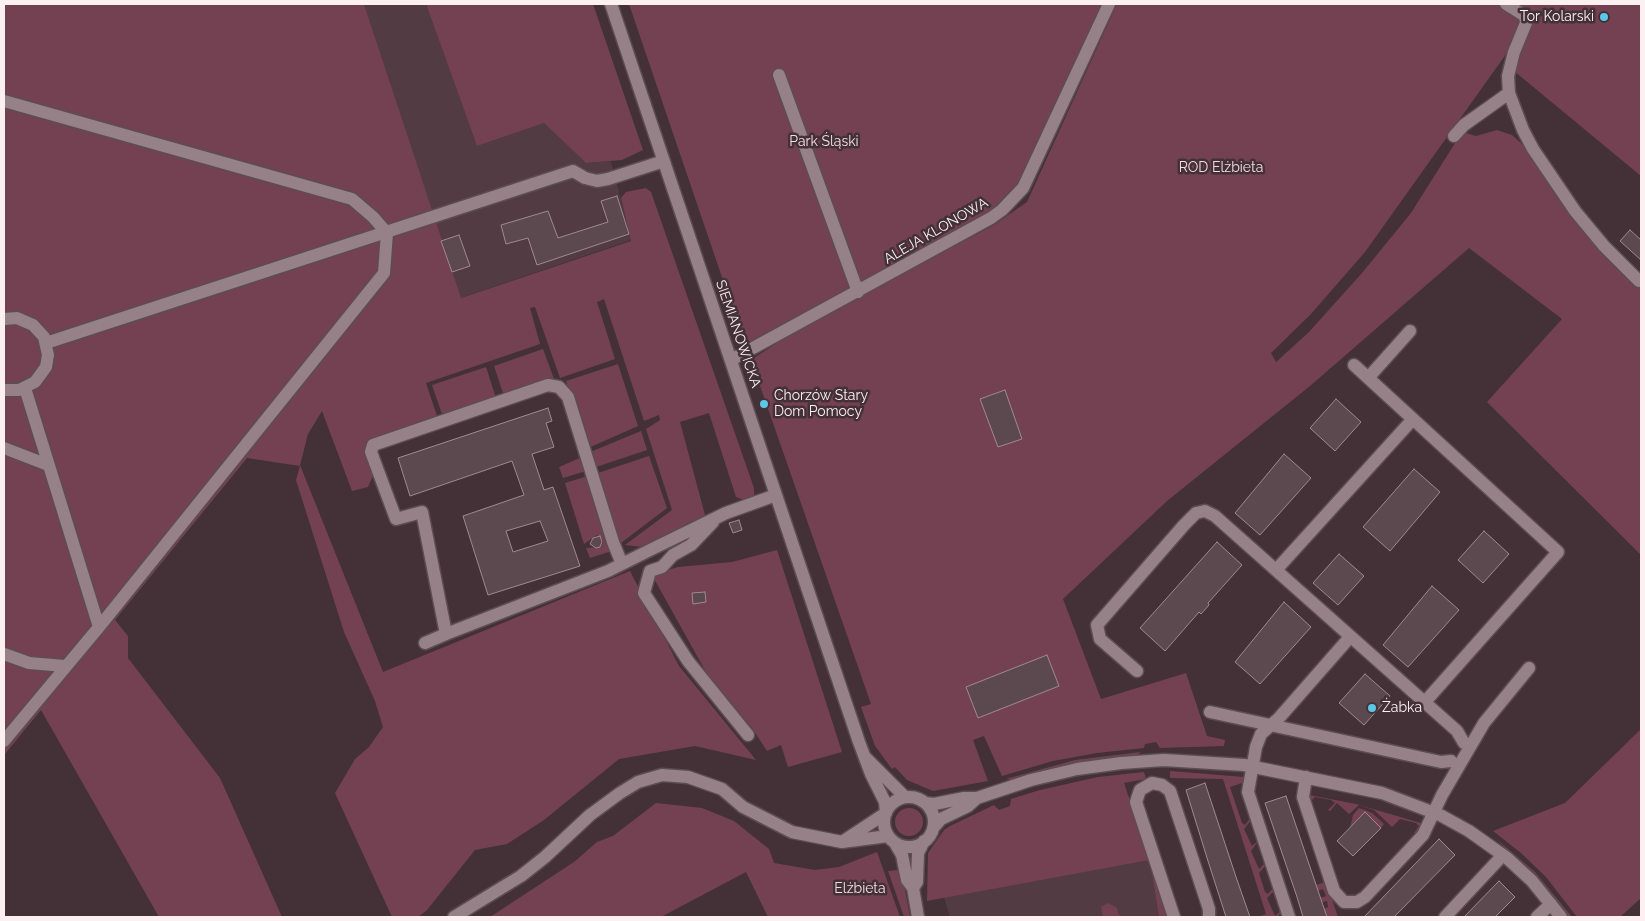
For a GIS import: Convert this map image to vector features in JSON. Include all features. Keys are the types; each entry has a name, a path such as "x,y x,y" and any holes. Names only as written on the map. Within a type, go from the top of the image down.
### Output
{"street":[{"name":"SIEMIANOWICKA","path":"611,4 871,774 885,802 886,813"},
{"path":"1098,4 1102,18"},
{"name":"ALEJA KLONOWA","path":"730,360 991,218 1023,188 1109,4"},
{"path":"1506,4 1525,16 1526,23 1511,60 1508,76 1509,93 1515,112 1533,150 1575,211 1604,246 1639,281"},
{"path":"779,75 858,292"},
{"path":"1454,136 1464,125 1509,93"},
{"path":"4,101 352,199 373,217 387,233 384,273 99,627 4,740"},
{"path":"46,343 573,171 585,178 597,181 664,161"},
{"path":"4,319 17,318 28,322 41,332 46,343 48,355 43,372 35,382 25,388 4,390"},
{"path":"1368,378 1410,331"},
{"path":"1354,365 1558,552 1424,703"},
{"path":"446,634 422,512 396,519 371,452 374,445 548,385 559,387 568,397 613,542 622,564"},
{"path":"25,388 99,627"},
{"path":"1276,570 1413,419"},
{"path":"4,448 48,464"},
{"path":"425,643 622,564 718,517 776,495"},
{"path":"1137,671 1100,639 1097,625 1196,513 1205,511 1215,516 1457,731 1464,743"},
{"path":"718,517 691,545 673,554 662,567 650,571 644,593 688,661 748,735"},
{"path":"1289,917 1248,792 1252,767 1261,734 1272,725 1350,637"},
{"path":"4,654 30,663 65,666"},
{"path":"1306,777 1304,800 1334,891 1344,902 1353,904 1365,897 1420,839 1442,795 1484,723 1528,668"},
{"path":"1210,712 1441,762 1451,761"},
{"name":"SIEMIANOWICKA","path":"866,758 905,798"},
{"path":"1152,761 1152,783"},
{"path":"842,842 886,813 893,803 905,798 915,798 925,803 934,804 964,798 977,798 1072,770 1108,764 1152,761 1204,761 1252,767 1382,793 1435,812 1469,830 1503,855 1532,881 1561,917"},
{"path":"454,917 521,876 590,815 620,793 638,782 662,775 688,777 722,789 743,807 792,832 842,842 891,839 912,847 924,842"},
{"path":"1174,917 1136,802 1140,790 1152,783 1162,785 1170,791 1209,909 1209,917"},
{"path":"913,888 917,882 918,853 933,828 941,819 968,806 977,798"},
{"path":"925,803 933,814 933,828"},
{"path":"886,813 884,827 902,855 907,880 913,888 918,917"},
{"path":"1445,917 1503,855"},
{"path":"1537,917 1551,904"}],"shaded area":[{"path":"364,4 426,4 477,146 544,123 586,163 611,161 631,240 460,298"},
{"path":"1150,860 1159,917 950,917 944,897"}],"green space":[{"path":"4,4 364,4 461,298 631,241 621,198 626,192 646,188 651,192 754,488 754,497 744,500 736,497 709,413 680,422 705,515 702,521 692,521 643,547 625,545 672,510 646,429 660,420 659,415 644,421 604,299 597,302 615,359 560,378 535,307 530,308 540,344 426,383 438,419 366,444 375,471 368,487 352,491 322,411 308,434 300,465 383,672 630,571 679,666 756,760 695,746 619,759 544,820 507,844 475,850 427,910 418,917 392,917 335,793 355,759 369,747 383,727 375,701 344,632 296,480 300,466 247,458 115,620 128,636 128,658 220,778 282,917 159,917 41,710 4,755"},
{"path":"426,4 593,4 643,150 622,160 586,163 544,123 477,146"},
{"name":"Park Śląski","path":"629,4 1102,4 1019,185 998,207 751,341 747,341 743,339"},
{"name":"ROD Elżbieta","path":"1117,4 1503,4 1522,16 1522,29 1504,57 1365,252 1311,314 1271,353 1276,362 1309,332 1362,273 1411,213 1462,132 1476,136 1497,130 1512,135 1531,152 1635,282 1633,284 1637,288 1641,283 1641,555 1487,402 1562,319 1469,248 1310,386 1167,501 1063,599 1101,699 1186,673 1207,736 1225,740 1224,746 1160,748 1156,742 1145,744 1144,748 1097,753 1053,761 1002,776 984,736 973,740 988,781 933,791 907,780 895,767 892,769 875,746 861,707 871,704 751,360 792,333 994,225 1027,202"},
{"path":"1517,4 1641,4 1641,176 1514,71 1528,28"},
{"path":"543,349 554,379 504,396 494,366"},
{"path":"618,364 638,426 586,449 566,381"},
{"path":"486,367 496,398 443,417 432,385"},
{"path":"641,431 647,450 593,468 588,453"},
{"path":"649,456 667,508 621,543 615,538 595,474"},
{"path":"582,457 586,471 563,478 559,467"},
{"path":"588,476 612,551 590,558 586,548 601,547 603,542 597,535 584,544 565,483"},
{"path":"777,550 842,752 788,767 781,745 767,751 752,728 707,674 652,575 678,567 732,562"},
{"path":"1641,729 1641,898 1620,917 1577,917 1546,877 1521,853 1493,831 1565,803"},
{"path":"1141,752 1135,756 1082,762 1013,780 1006,779 1075,760"},
{"path":"1170,771 1244,777 1245,782 1230,787 1242,823 1245,825 1251,817 1252,819 1244,829 1252,846 1259,840 1251,851 1259,869 1266,862 1267,864 1259,873 1265,892 1268,894 1274,887 1275,890 1267,898 1275,916 1282,910 1278,917 1258,917 1266,914 1223,779 1170,778"},
{"path":"1144,772 1146,779 1124,783 1150,860 927,901 928,853 944,830 950,826 994,805 999,810 1010,806 1011,799 1040,790 1098,777"},
{"path":"1309,795 1356,804 1424,824 1417,833 1414,833 1419,826 1416,823 1400,819 1392,827 1374,810 1359,805 1349,814 1337,803 1330,811 1328,810 1335,803 1331,800 1315,797 1309,803"},
{"name":"Elżbieta","path":"656,803 702,808 734,821 769,849 774,863 815,870 839,867 877,852 900,917 768,917 746,872 661,917 490,917 574,862 597,842 613,836"},
{"path":"909,808 919,812 923,822 919,832 909,836 899,832 895,822 899,812"},
{"path":"1359,808 1372,813 1384,824 1381,828 1366,813 1350,828 1353,815"},
{"path":"1494,837 1535,872 1572,917 1569,917 1542,883"},
{"path":"1150,861 1170,917 1159,917"},
{"path":"898,870 898,873 902,873 910,917 904,917 888,871"},
{"path":"1326,882 1338,917 1327,917 1324,909 1328,907 1327,901 1322,902 1320,898 1326,896 1323,889 1314,892 1312,886"},
{"path":"1108,903 1117,908 1118,914 1123,917 1103,917 1101,907"}],"building":[{"path":"617,196 629,234 537,265 528,238 506,244 501,225 548,211 558,238 608,222 601,201"},
{"path":"1630,230 1641,240 1641,260 1620,241"},
{"path":"459,235 470,266 452,272 441,241"},
{"path":"1005,390 1022,439 998,447 980,399"},
{"path":"1336,399 1361,422 1335,451 1310,428"},
{"path":"548,408 552,421 546,423 554,447 532,454 544,490 553,487 580,566 488,595 463,516 524,495 512,461 410,496 398,458","holes":["540,521 548,541 513,552 506,531"]},
{"path":"1284,454 1311,478 1260,535 1235,513"},
{"path":"1414,469 1440,492 1390,551 1363,527"},
{"path":"739,520 742,530 733,533 729,523"},
{"path":"1484,531 1509,554 1483,583 1458,560"},
{"path":"600,536 602,542 600,547 596,548 590,544 593,538"},
{"path":"1217,542 1242,565 1208,603 1209,605 1201,614 1199,612 1165,651 1140,628"},
{"path":"1339,554 1364,576 1338,605 1313,583"},
{"path":"1432,586 1459,610 1408,667 1383,645"},
{"path":"705,592 706,602 693,604 692,593"},
{"path":"1284,602 1311,627 1260,684 1235,662"},
{"path":"1047,655 1059,686 978,718 966,687"},
{"path":"1365,674 1390,696 1364,725 1339,703"},
{"path":"1205,783 1250,917 1226,917 1186,790"},
{"path":"1286,796 1327,917 1303,917 1265,803"},
{"path":"1365,812 1381,828 1353,856 1337,841"},
{"path":"1439,839 1455,855 1394,917 1364,917"},
{"path":"1499,881 1515,897 1495,917 1464,917"}],"place":[{"name":"Tor Kolarski","path":"1604,17"},
{"name":"Chorzów Stary Dom Pomocy","path":"764,404"},
{"name":"Żabka","path":"1372,708"}]}
